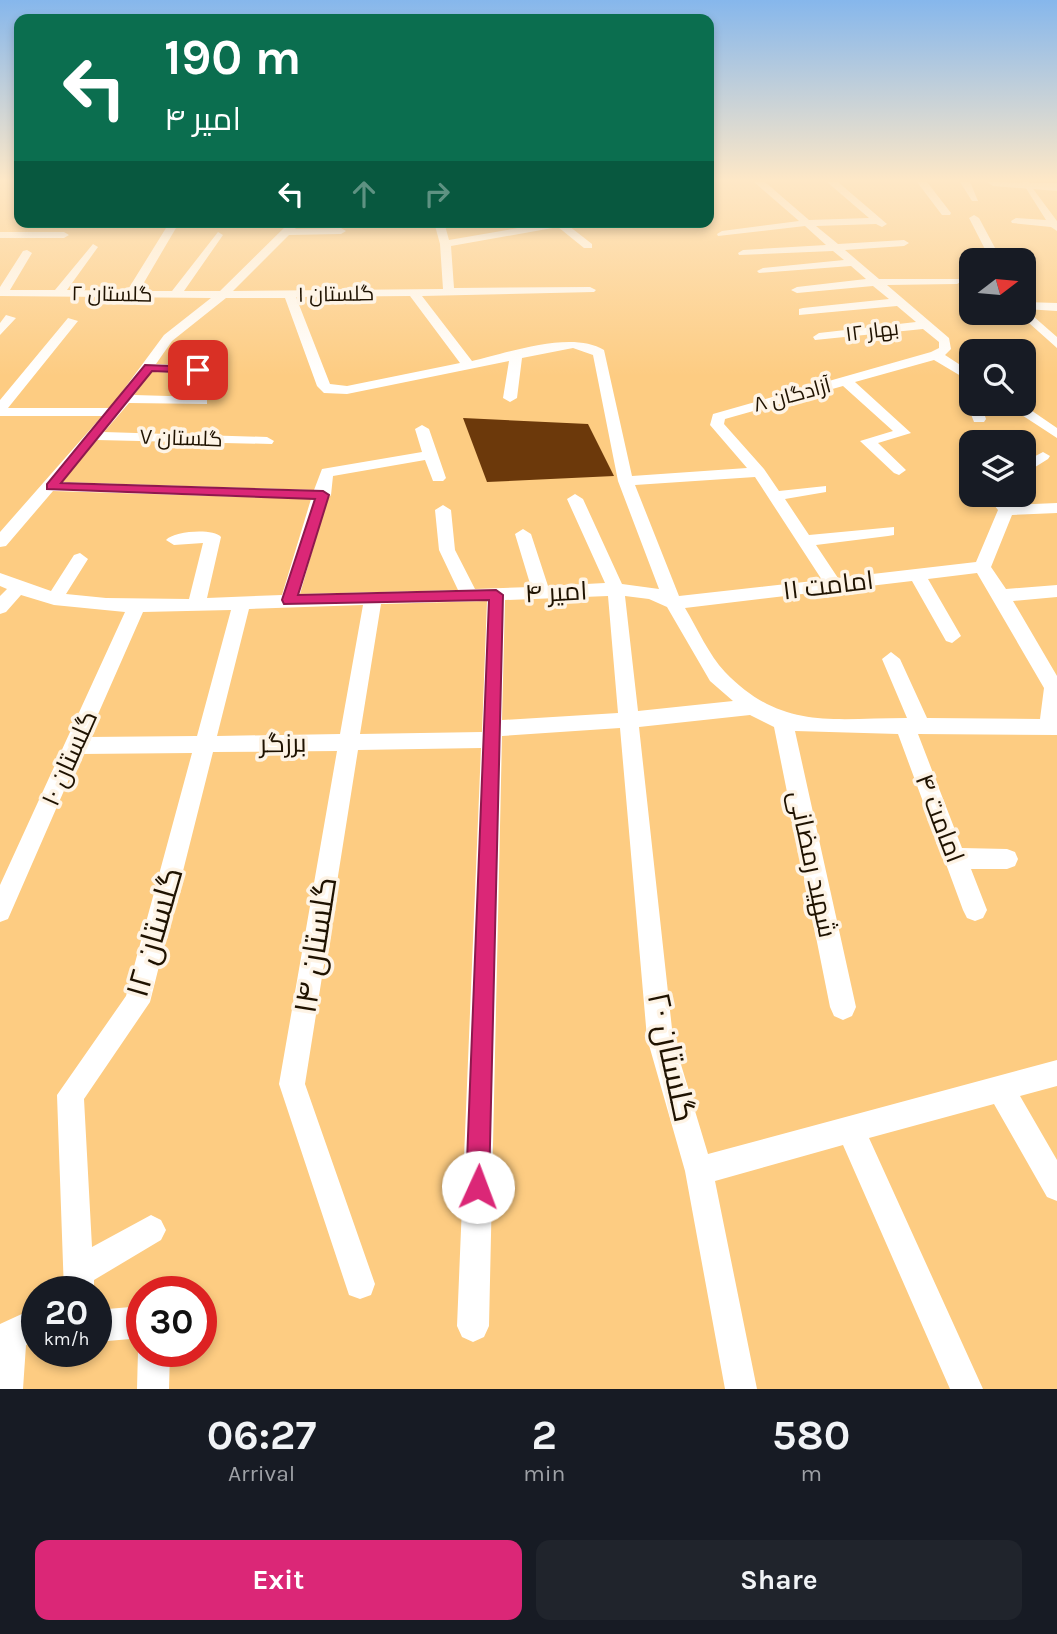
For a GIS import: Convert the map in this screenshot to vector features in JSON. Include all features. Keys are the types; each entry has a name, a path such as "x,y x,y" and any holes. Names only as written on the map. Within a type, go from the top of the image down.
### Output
{"street":[{"path":"58,294 93,247"},
{"path":"131,294 160,247"},
{"path":"175,295 210,247"},
{"path":"0,542 125,399 168,338 223,295 273,247"},
{"path":"445,247 449,292"},
{"path":"743,253 823,247"},
{"path":"835,247 945,341 945,349 936,355 959,370"},
{"path":"1,293 27,253"},
{"path":"763,271 853,263"},
{"path":"797,290 875,282 957,281"},
{"name":"گلستان ۱","path":"223,295 590,290"},
{"name":"گلستان ۲","path":"1,293 223,295"},
{"path":"414,293 469,366"},
{"path":"289,295 324,386 329,390 347,390 573,344 588,345 599,353 626,481 673,603 718,676 752,707 783,722 913,727 1053,727 1054,688 982,567 1006,510"},
{"path":"803,312 899,302"},
{"path":"1036,306 1057,307"},
{"path":"0,331 10,318"},
{"path":"0,410 72,321"},
{"path":"1036,324 1057,344"},
{"name":"بهار ۱۲","path":"819,337 925,325"},
{"name":"آزادگان ۸","path":"759,472 717,425 718,417 936,355"},
{"path":"510,398 516,356"},
{"path":"149,368 198,370"},
{"path":"845,380 904,433 867,441 899,470"},
{"path":"125,399 202,401"},
{"path":"0,410 114,412"},
{"path":"1030,416 1057,434"},
{"path":"422,429 438,478"},
{"name":"گلستان ۷","path":"94,436 267,441"},
{"path":"289,600 323,495 327,472 430,455"},
{"path":"1036,461 1043,456"},
{"path":"626,481 759,472 834,584"},
{"path":"51,486 323,495"},
{"path":"776,496 821,489"},
{"path":"575,499 616,589 627,720"},
{"path":"1006,510 1057,508"},
{"path":"443,510 447,550 470,596"},
{"path":"806,541 888,531"},
{"path":"523,534 542,593"},
{"path":"174,540 213,537 197,603"},
{"path":"54,598 80,559"},
{"name":"امامت ۱۱","path":"673,603 982,567"},
{"path":"917,575 952,636"},
{"path":"0,608 8,584"},
{"name":"امیر ۴","path":"8,584 54,598 137,605 470,596 616,589 652,593 673,603"},
{"path":"1001,596 1057,591"},
{"path":"473,1326 496,595"},
{"name":"گلستان ۱۴","path":"360,1284 292,1084 373,598"},
{"name":"گلستان ۱۲","path":"78,1276 70,1095 137,1002 242,602"},
{"name":"گلستان ۱۰","path":"0,911 137,605"},
{"path":"891,659 913,727"},
{"name":"برزگر","path":"74,746 348,742 492,735 752,707"},
{"name":"گلستان ۲۰","path":"627,720 660,1038 699,1171 741,1389"},
{"name":"شهید رمضانی","path":"783,722 843,1007"},
{"name":"امامت ۴","path":"913,727 975,910"},
{"path":"956,859 1007,859"},
{"path":"699,1171 1057,1073"},
{"path":"1000,1088 1057,1187"},
{"path":"850,1129 967,1389"},
{"path":"86,1276 151,1230"},
{"path":"7,1389 16,1333"},
{"path":"153,1389 154,1367"}],"building":[{"path":"463,418 588,424 614,476 487,482"}],"route":[{"path":"198,370 149,368 51,486 323,495 289,600 496,595 478,1187"}]}
